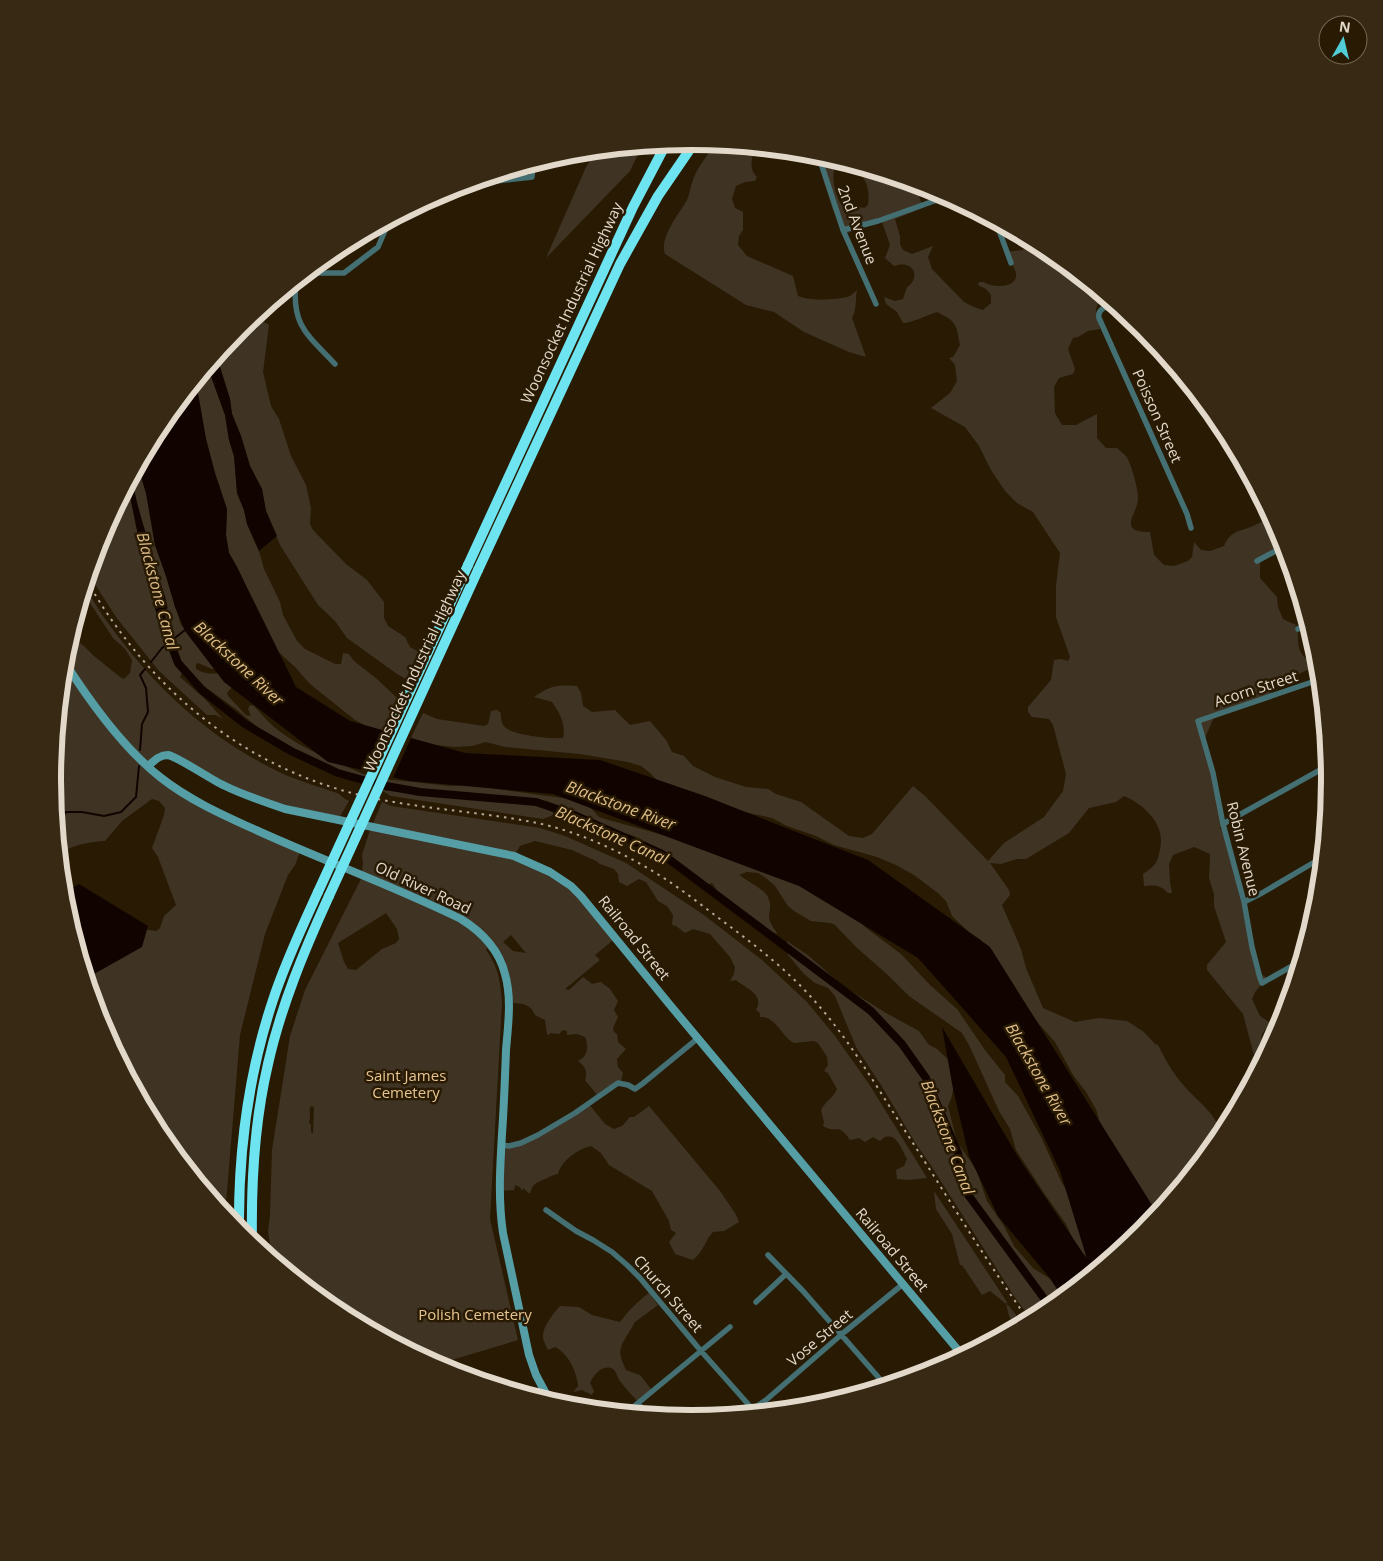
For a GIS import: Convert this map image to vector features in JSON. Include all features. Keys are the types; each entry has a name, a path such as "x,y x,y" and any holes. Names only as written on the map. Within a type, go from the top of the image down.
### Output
{"highway":[{"name":"Woonsocket Industrial Highway","path":"252,1232 255,1140 260,1102 268,1064 293,980 329,896 612,280 649,211 690,150"},
{"name":"Woonsocket Industrial Highway","path":"239,1218 242,1144 248,1100 267,1018 278,986 318,892 625,223 662,151"}],"street":[{"name":"2nd Avenue","path":"821,164 843,230 876,304"},
{"path":"501,180 532,177 532,171"},
{"path":"843,230 878,221 937,200"},
{"path":"318,273 344,273 378,247 385,230"},
{"path":"999,231 1011,263"},
{"path":"294,291 296,312 303,328 312,342 335,364"},
{"name":"Poisson Street","path":"1107,307 1100,310 1098,315 1187,514 1191,528"},
{"path":"1257,561 1278,550"},
{"path":"1298,629 1302,626"},
{"name":"Old River Road","path":"71,671 125,744 172,785 203,805 447,912 469,924 491,945 502,964 507,980 509,1003 499,1199 503,1233 529,1355 536,1375 546,1393"},
{"name":"Acorn Street","path":"1198,721 1314,682"},
{"name":"Robin Avenue","path":"1198,721 1213,773 1223,824 1244,902 1252,947 1262,983 1293,965"},
{"name":"Railroad Street","path":"148,766 160,756 168,755 180,760 206,777 265,803 368,827 514,856 561,878 581,896 959,1351"},
{"path":"1223,824 1321,769"},
{"path":"1244,902 1316,861"},
{"path":"502,1145 509,1146 521,1143 538,1135 618,1083 635,1089 698,1038"},
{"name":"Church Street","path":"546,1210 576,1231 612,1252 627,1265 751,1407"},
{"path":"768,1255 842,1334 882,1381"},
{"path":"756,1302 786,1274"},
{"name":"Vose Street","path":"759,1406 903,1284"},
{"path":"633,1407 730,1327"},
{"path":"638,1404 643,1408"}],"green space":[{"path":"710,151 754,154 752,170 757,177 755,181 745,182 736,186 732,199 735,208 743,212 743,230 739,236 738,245 747,256 793,276 798,296 803,298 836,299 848,297 857,290 852,318 866,357 849,352 804,332 774,312 746,305 665,254 664,248 667,234 687,200 693,180"},
{"path":"639,153 630,171 546,258 586,167 592,159"},
{"path":"818,163 835,167 835,190 840,203 864,208 868,205 868,190 864,178 859,173 918,193 923,208 895,219 900,236 900,244 903,250 912,254 933,246 928,257 932,269 964,302 974,307 983,310 991,303 991,295 986,289 978,285 979,282 1000,286 1011,284 1015,280 1015,270 1005,252 1029,248 1075,280 1100,301 1096,312 1100,329 1088,331 1073,338 1068,349 1075,369 1073,374 1059,378 1054,387 1055,413 1062,425 1076,425 1097,414 1097,438 1106,448 1117,448 1126,456 1136,482 1138,497 1131,520 1131,525 1134,529 1150,532 1154,555 1164,565 1174,566 1188,561 1192,557 1194,542 1201,550 1210,551 1224,546 1236,532 1265,520 1278,549 1260,558 1260,578 1277,597 1278,607 1283,619 1298,626 1298,645 1305,657 1311,662 1312,668 1269,685 1272,694 1214,717 1203,743 1225,829 1218,827 1223,830 1241,902 1255,970 1267,978 1255,992 1252,999 1260,1016 1272,1024 1263,1032 1261,1040 1262,1048 1256,1061 1243,1014 1207,970 1207,965 1226,942 1214,906 1214,894 1209,878 1210,854 1194,847 1173,855 1169,864 1172,893 1168,893 1157,886 1144,886 1143,874 1154,865 1158,857 1161,840 1160,832 1157,824 1146,810 1124,796 1116,802 1089,808 1069,833 1026,859 1017,859 1001,864 990,863 1009,890 1010,895 1002,905 1043,1008 1075,1022 1099,1018 1127,1021 1144,1032 1158,1045 1178,1078 1208,1110 1217,1123 1218,1127 1216,1131 1192,1164 1148,1214 1100,1123 1096,1109 1073,1075 1055,1042 1039,1024 981,940 970,933 952,916 946,901 939,894 914,875 877,857 834,845 772,818 730,809 663,786 641,766 628,762 580,754 505,747 486,742 472,746 454,747 409,742 423,713 437,719 484,726 488,724 491,711 497,710 501,713 503,725 517,733 563,738 564,728 558,710 552,702 534,697 554,687 577,686 581,693 583,706 592,712 615,710 630,725 650,721 666,740 672,752 684,756 693,766 715,777 746,787 768,789 776,794 801,802 849,836 863,838 872,834 913,786 988,861 1004,843 1044,817 1063,791 1066,774 1053,725 1049,719 1032,717 1028,712 1028,707 1051,680 1054,660 1068,661 1070,657 1056,617 1056,586 1060,553 1033,512 1017,503 1005,491 991,470 979,446 965,427 931,408 950,393 957,381 955,365 949,358 953,357 960,345 958,332 954,324 937,312 903,323 897,312 886,304 884,297 895,301 903,299 907,287 914,279 914,272 910,267 904,265 894,266 885,258 890,245 882,222 847,233 833,210"},
{"path":"262,321 269,325 263,372 271,406 279,419 291,456 306,485 311,508 310,524 313,530 346,564 367,580 384,602 384,618 388,626 405,637 410,647 419,652 406,679 347,638 335,621 318,605 280,545 266,511 262,489 250,466 232,414 230,399 219,364"},
{"path":"210,374 225,415 234,456 237,493 264,569 280,602 283,615 297,641 305,649 335,664 341,664 343,653 349,654 354,661 397,698 381,734 355,720 310,684 274,648 229,553 226,535 227,509 206,439 197,390"},
{"path":"141,475 146,493 155,545 181,625 219,667 212,669 198,663 196,664 196,669 208,673 220,673 232,687 227,693 228,696 246,715 251,716 248,709 250,705 254,706 273,726 293,741 328,759 363,774 370,775 368,780 339,772 268,736 237,710 189,675 182,673 180,677 205,699 223,719 216,715 207,715 159,671 116,617 94,582 109,539 130,495 142,555 160,613 168,608 158,575 152,565 151,550 138,510 134,488"},
{"path":"90,594 124,644 157,683 214,733 256,760 300,781 337,793 349,801 338,820 275,809 174,760 164,759 151,764 160,782 300,852 295,865 288,875 265,934 240,1035 226,1204 191,1164 167,1131 146,1096 109,1022 92,975 100,964 136,928 156,931 160,928 164,916 176,905 158,857 152,848 165,808 159,801 152,799 122,821 105,841 77,845 66,851 61,780 67,698 73,658 77,641 124,679 130,673 132,660 125,649 113,638 88,600"},
{"path":"386,779 450,786 468,785 577,800 589,806 599,817 605,819 674,838 745,854 846,907 865,927 901,954 930,985 957,1009 1005,1075 1005,1082 1018,1096 1076,1207 1089,1259 1077,1248 1066,1224 1016,1150 1010,1129 999,1111 962,1033 909,996 835,925 811,921 794,911 788,906 775,886 766,878 758,873 747,872 739,875 759,888 768,897 770,902 770,922 778,934 760,929 722,898 712,883 703,886 697,877 662,850 634,836 611,829 579,813 547,801 496,795 456,794 382,784"},
{"path":"381,790 469,800 533,804 553,811 553,815 543,819 391,796"},
{"path":"382,802 391,806 540,828 565,836 626,863 704,915 762,960 807,1002 835,1036 869,1084 927,1178 897,1179 896,1170 904,1166 907,1159 900,1145 889,1136 880,1141 873,1137 865,1142 859,1138 850,1140 842,1131 823,1126 821,1110 837,1089 828,1073 824,1071 828,1065 827,1057 818,1043 814,1041 794,1043 774,1023 760,1017 760,1013 756,1010 758,1000 756,996 736,980 730,981 735,967 730,957 710,934 693,929 685,933 672,925 673,915 667,906 658,901 646,882 639,879 627,886 619,882 618,874 614,869 572,850 535,841 520,846 513,857 546,874 570,890 613,938 595,955 600,960 565,989 569,990 583,977 592,984 601,982 610,989 618,1001 614,1010 618,1017 613,1028 617,1034 618,1042 626,1049 617,1059 618,1067 623,1073 620,1086 615,1086 598,1096 585,1080 585,1069 578,1061 584,1057 587,1051 585,1037 577,1034 567,1035 567,1031 563,1030 559,1034 550,1033 549,1035 547,1034 545,1020 535,1015 530,1008 524,1004 506,1002 498,966 492,953 487,948 486,950 494,963 498,975 502,1002 490,1219 518,1340 447,1361 376,1326 341,1305 276,1254 270,1248 268,1231 272,1150 290,1036 305,990 361,879 362,855","holes":["386,913 397,929 399,939 396,943 382,949 356,970 348,969 338,943","511,935 526,953 513,951 503,942","310,1107 314,1108 313,1134 309,1122"]},
{"path":"787,941 809,956 843,986 919,1031 929,1045 937,1049 952,1063 956,1073 952,1096 948,1106 957,1142 976,1169 987,1201 1004,1226 1014,1246 1033,1268 1064,1289 1027,1314 916,1144 856,1047 835,996 828,988 815,983 804,974 788,955"},
{"path":"588,1103 605,1124 614,1129 622,1126 630,1117 634,1117 649,1106 720,1191 739,1222 724,1231 713,1232 700,1253 693,1260 675,1254 669,1242 676,1233 671,1230 669,1221 652,1191 609,1165 601,1153 591,1146 571,1156 558,1174 535,1184 530,1194 523,1188 522,1191 520,1187 515,1185 514,1190 502,1191 501,1147 519,1143"},
{"path":"934,1191 1007,1302 1006,1304 990,1291 982,1295 962,1265 960,1265 952,1234 936,1209"},
{"path":"649,1293 658,1305 635,1322 622,1344 620,1352 626,1370 640,1375 651,1389 638,1402 620,1381 614,1370 607,1367 595,1374 591,1380 590,1383 594,1391 592,1395 582,1390 573,1392 578,1386 576,1375 568,1358 555,1347 548,1350 543,1338 546,1325 554,1313 560,1306 579,1307 592,1315 620,1322 633,1306"},
{"path":"1006,1304 1019,1319 1013,1323"}],"water":[{"path":"219,364 230,399 232,414 250,466 262,489 266,511 277,536 259,551 247,524 237,493 234,456 225,415 210,374"},
{"name":"Blackstone River","path":"197,390 206,439 227,509 226,535 229,553 296,687 350,721 465,753 600,760 705,796 868,860 990,947 1153,1209 1107,1254 1059,1292 1049,1277 998,1216 969,1156 953,1089 942,1027 1018,1157 1087,1259 1060,1171 1006,1057 918,958 799,886 553,794 409,781 328,762 224,682 185,631 175,607 155,545 146,493 141,475 167,430"},
{"path":"134,487 150,547 152,564 165,597 166,614 160,613 142,555 130,495"},
{"path":"79,884 148,926 142,947 93,975 83,944 71,889"}],"pier":[{"path":"384,728 412,736 392,780 364,773"}],"waterway":[{"name":"Blackstone Canal","path":"158,604 178,663 203,691 245,724 291,751 338,773 381,785 420,792 536,802 574,815 662,854 871,1011 902,1044 926,1078 958,1153 966,1192 1046,1302"},
{"name":"Blackstone River","path":"151,662 162,648 185,630"},
{"path":"140,750 142,724 148,712 146,688 140,675 145,669"},
{"path":"63,816 66,812 82,812 104,816 121,812 136,797 139,766"}],"railway":[{"path":"92,589 113,623 143,661 176,695 213,726 252,752 295,773 340,790 388,801 537,823 585,837 630,858 675,885 756,946 801,986 848,1043 980,1249 1025,1315"}],"park label":[{"name":"Saint James Cemetery","path":"406,1084"},
{"name":"Polish Cemetery","path":"475,1315"}]}
